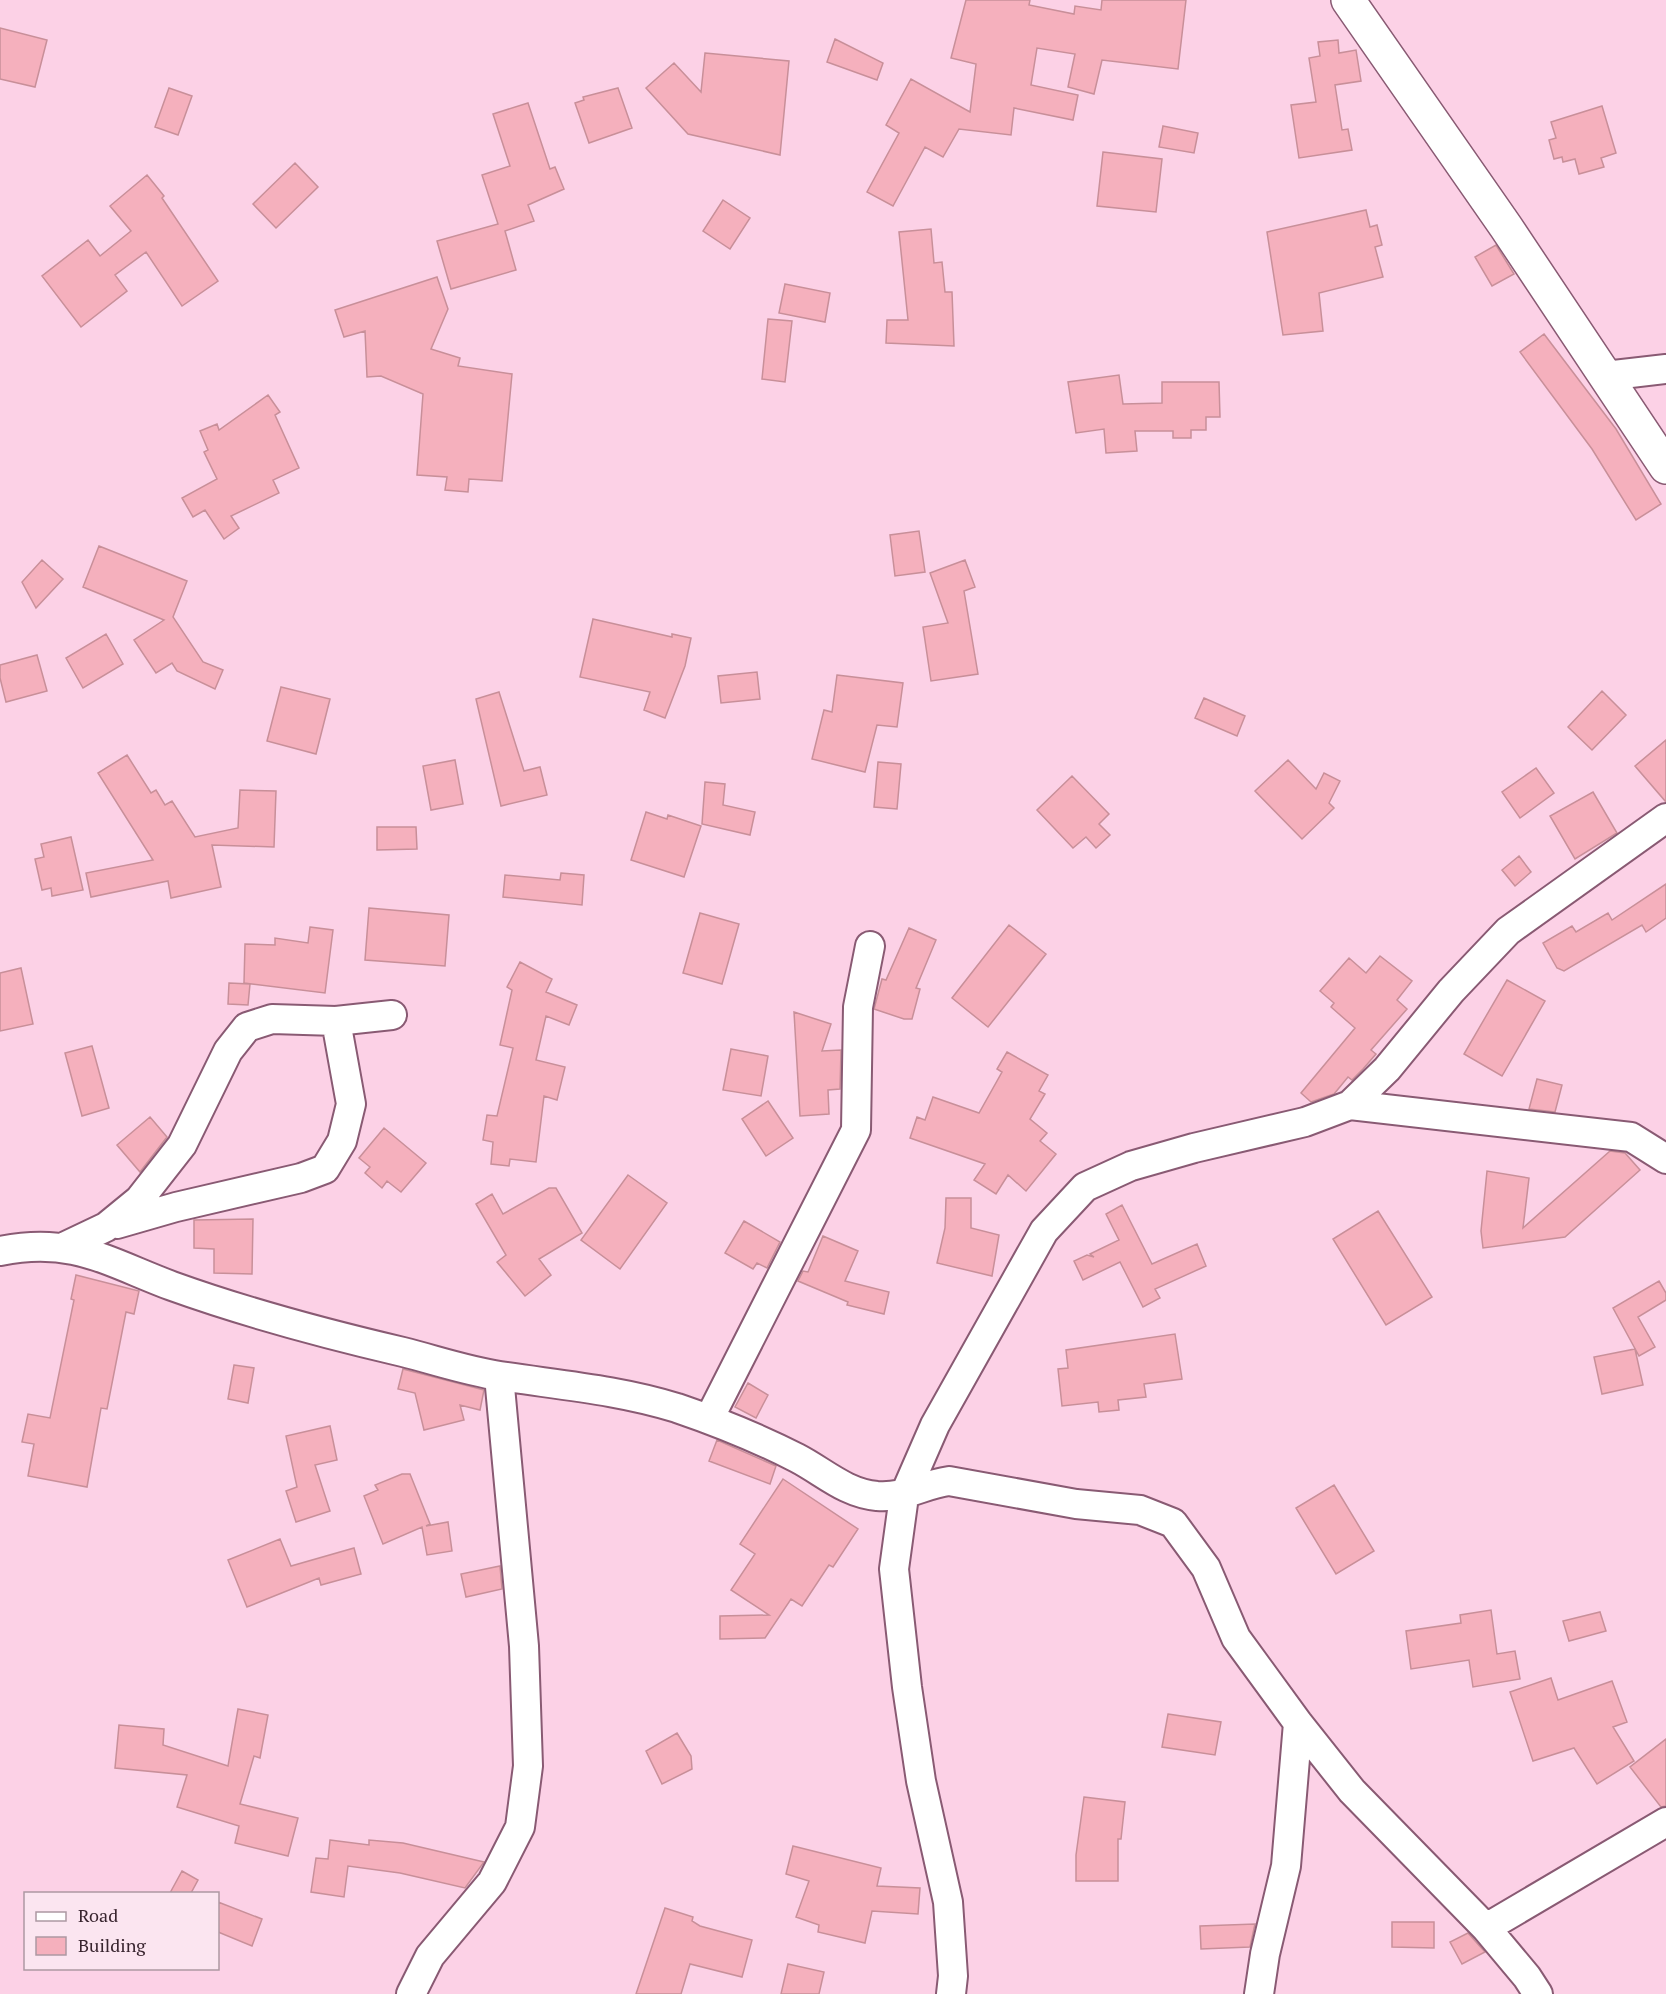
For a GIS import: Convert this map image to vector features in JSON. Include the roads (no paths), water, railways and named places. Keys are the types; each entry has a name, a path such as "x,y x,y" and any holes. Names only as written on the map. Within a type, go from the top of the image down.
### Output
{"main road":[{"path":"1348,0 1506,227 1666,467"}],"street":[{"path":"1605,376 1666,369"},
{"path":"951,1994 953,1976 948,1902 919,1769 906,1687 894,1569 904,1496 935,1425 1044,1231 1084,1187 1131,1166 1194,1148 1305,1122 1350,1105 1388,1069 1450,991 1508,931 1575,880 1666,818"},
{"path":"709,1419 856,1130 858,1008 870,946"},
{"path":"106,1227 139,1200 182,1145 228,1051 247,1027 272,1019 336,1021 392,1015"},
{"path":"66,1246 106,1227 176,1207 301,1178 326,1169 342,1141 351,1104 336,1021"},
{"path":"1350,1105 1631,1137 1666,1159"},
{"path":"0,1251 19,1247 66,1246 173,1286 327,1334 499,1376 559,1383 673,1407 749,1434 800,1459 844,1488 874,1496 904,1496 929,1484 949,1481 1076,1504 1140,1510 1173,1523 1206,1568 1236,1638 1298,1723 1352,1791 1486,1928 1527,1977 1538,1994"},
{"path":"411,1994 430,1956 492,1882 520,1827 528,1766 524,1646 499,1376"},
{"path":"1259,1994 1265,1954 1286,1866 1298,1723"},
{"path":"1486,1928 1666,1822"}]}
